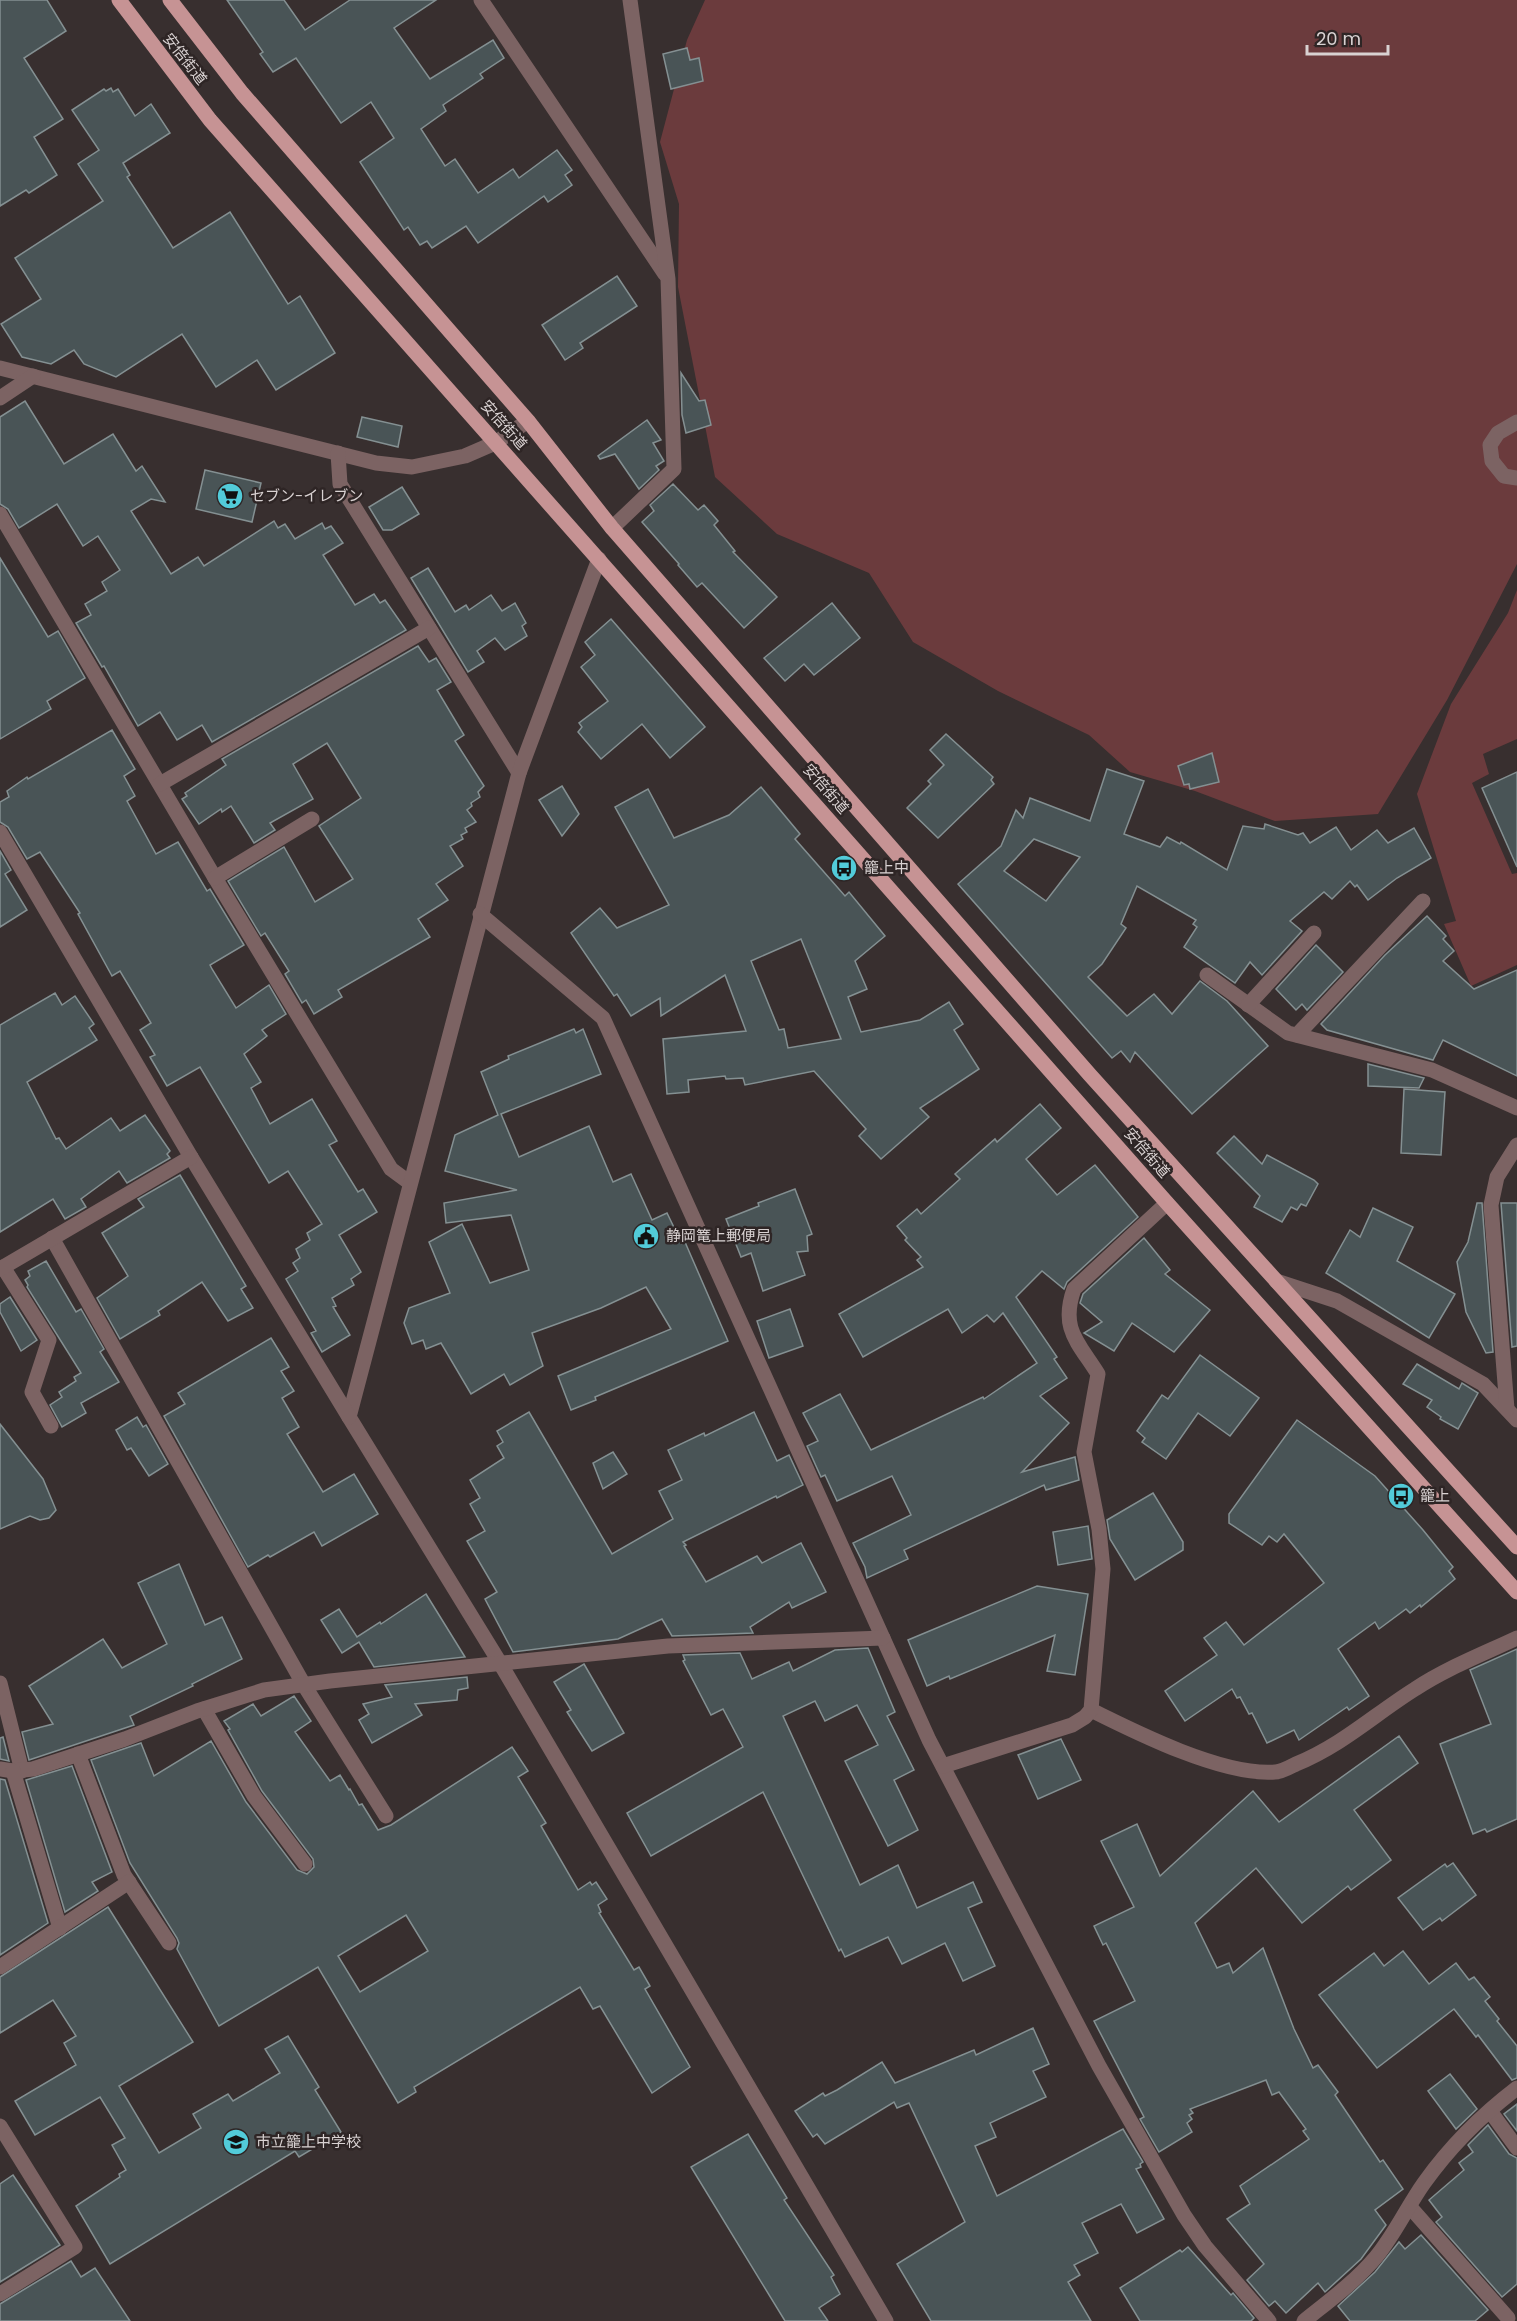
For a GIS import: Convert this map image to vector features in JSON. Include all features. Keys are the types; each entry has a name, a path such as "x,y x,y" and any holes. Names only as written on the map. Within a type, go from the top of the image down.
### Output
{"main road":[{"name":"安倍街道","path":"119,0 210,120 1167,1203 1517,1592"},
{"name":"安倍街道","path":"170,0 242,93 528,421 612,528 1082,1066 1517,1547"}],"street":[{"path":"481,0 668,279"},
{"path":"612,528 674,469 668,279 630,0"},
{"path":"0,368 338,453 412,467 465,456 495,443 528,421"},
{"path":"0,398 33,376"},
{"path":"1517,423 1498,433 1490,445 1492,461 1504,476 1517,478"},
{"path":"338,453 340,484 519,773"},
{"path":"0,514 215,878 391,1169 410,1183"},
{"path":"349,1417 519,773 599,559"},
{"path":"160,784 429,628"},
{"path":"215,878 312,819"},
{"path":"0,832 191,1157 500,1663 886,2321"},
{"path":"1297,1035 1423,901"},
{"path":"480,914 603,1018 882,1638 943,1767 1099,2066 1184,2214 1205,2246 1269,2321"},
{"path":"1248,1005 1314,933"},
{"path":"1206,975 1288,1033 1431,1070 1517,1108"},
{"path":"1512,1415 1491,1205 1497,1177 1517,1145"},
{"path":"51,1426 32,1392 50,1340 1,1268 191,1157"},
{"path":"943,1767 1072,1725 1091,1710 1102,1569 1099,1529 1084,1452 1098,1374 1069,1329 1068,1306 1074,1289 1167,1203"},
{"path":"52,1238 304,1685 386,1816"},
{"path":"1276,1281 1337,1301 1483,1384 1512,1415"},
{"path":"12,1770 33,1769 125,1740 204,1709 264,1690 668,1646 882,1638"},
{"path":"1091,1710 1140,1735 1198,1757 1242,1770 1277,1773 1316,1756 1343,1740 1415,1689 1517,1638"},
{"path":"0,1683 12,1770 60,1928"},
{"path":"204,1709 254,1796 305,1863"},
{"path":"78,1754 124,1875 169,1943"},
{"path":"0,1967 129,1882"},
{"path":"1304,2321 1375,2258 1396,2231 1424,2183 1466,2133 1517,2088"},
{"path":"1490,2111 1517,2148"},
{"path":"0,2126 75,2247 0,2294"},
{"path":"1410,2206 1508,2318"}],"shaded area":[{"path":"705,0 1517,0 1517,564 1447,700 1378,814 1275,821 1195,791 1130,772 1089,735 998,691 913,642 869,573 777,534 715,477 678,287 679,204 660,142 687,40"},
{"path":"1517,590 1517,739 1483,754 1489,774 1472,783 1512,874 1517,873 1517,965 1471,986 1444,924 1456,921 1417,794 1451,704 1508,613"}],"building":[{"path":"0,0 47,0 66,31 24,58 63,119 34,137 57,175 29,193 26,190 0,206"},
{"path":"227,0 284,0 305,30 350,0 436,0 394,28 430,79 493,40 504,58 480,74 483,78 443,105 446,111 421,129 445,166 455,159 478,193 513,169 519,178 557,150 572,170 565,175 572,185 548,202 544,196 478,243 466,226 432,248 427,241 420,245 408,227 404,230 360,162 394,138 371,102 341,123 296,58 273,72 260,54 263,52"},
{"path":"687,48 690,60 699,58 703,81 671,89 663,54"},
{"path":"111,88 113,92 118,89 135,116 151,104 170,133 123,163 130,175 127,177 173,248 230,212 288,304 300,296 335,353 276,390 257,360 216,387 182,334 116,377 84,364 74,350 51,364 22,357 1,324 41,299 15,258 103,201 78,164 99,150 72,110 104,89 106,91"},
{"path":"617,276 637,306 580,343 583,348 565,360 542,325"},
{"path":"681,373 699,401 705,400 711,425 686,433 682,415"},
{"path":"25,401 64,464 113,434 136,471 142,466 165,502 151,499 131,511 171,574 198,557 204,566 274,521 278,528 285,524 295,539 322,523 325,529 331,526 343,543 323,555 355,605 374,594 380,603 385,600 406,630 212,742 202,725 177,740 160,712 138,726 104,666 102,667 76,623 91,615 85,604 107,591 102,582 120,570 98,536 83,546 57,504 19,528 8,509 0,504 0,417"},
{"path":"362,417 402,426 398,447 357,437"},
{"path":"647,420 661,440 653,443 664,461 656,466 659,470 639,489 615,454 600,459 598,456"},
{"path":"205,470 261,483 252,522 196,509"},
{"path":"673,484 698,510 704,505 718,521 714,525 735,551 733,552 777,597 744,628 702,583 697,587 642,522 654,511 650,505"},
{"path":"402,487 419,514 392,530 383,530 369,507"},
{"path":"0,558 48,637 58,631 85,678 47,701 51,709 0,739"},
{"path":"428,568 455,612 466,605 469,610 491,595 502,611 515,603 526,623 522,626 527,636 505,650 495,638 477,651 484,662 468,672 411,578"},
{"path":"832,603 860,638 814,675 804,664 785,681 764,658"},
{"path":"611,619 705,727 670,758 642,724 601,759 578,732 582,727 579,723 608,701 581,667 595,655 585,642"},
{"path":"418,646 429,662 436,658 451,682 437,690 464,735 455,741 484,786 478,792 480,797 471,803 472,806 467,810 476,822 465,828 467,832 461,835 463,839 450,846 463,866 436,884 448,900 418,919 430,937 338,990 342,997 314,1014 306,1000 302,1003 285,974 289,971 265,933 261,936 228,881 284,847 315,902 353,879 319,826 361,798 327,743 293,764 313,799 270,823 275,830 254,843 231,806 222,812 221,809 199,824 182,799 187,796 185,793 226,765 222,759"},
{"path":"112,730 135,769 124,776 135,796 127,801 156,854 178,842 207,891 210,889 244,945 210,965 212,969 236,1008 269,985 286,1014 262,1030 267,1036 244,1054 261,1082 251,1088 270,1124 312,1099 337,1141 329,1145 358,1192 363,1189 377,1212 339,1235 361,1272 351,1279 354,1285 332,1298 336,1306 333,1307 350,1335 322,1352 311,1333 316,1331 286,1279 298,1271 293,1263 300,1258 296,1249 310,1240 307,1233 322,1224 288,1171 269,1183 200,1067 167,1086 150,1057 155,1055 140,1030 151,1023 120,971 112,976 78,914 80,913 40,852 27,859 8,827 0,822 0,802 9,797 7,791 27,777 28,779"},
{"path":"946,734 993,777 991,780 994,784 938,838 907,808 931,784 928,781 944,765 930,750"},
{"path":"1212,753 1219,782 1190,789 1189,784 1184,785 1178,766"},
{"path":"1107,769 1144,781 1124,834 1160,847 1167,837 1180,844 1181,842 1227,870 1243,826 1264,829 1265,824 1298,835 1303,833 1310,843 1336,827 1351,850 1377,830 1388,843 1414,828 1431,858 1397,878 1368,900 1357,885 1355,887 1350,881 1332,899 1324,892 1290,921 1302,931 1262,975 1250,962 1235,983 1184,947 1197,927 1193,924 1196,920 1137,886 1121,924 1126,928 1102,964 1088,977 1127,1016 1154,994 1172,1014 1200,981 1227,1001 1268,1046 1192,1114 1135,1052 1130,1062 1121,1051 1112,1058 958,884 1001,846 1016,810 1023,818 1030,798 1090,821","holes":["1034,839 1080,857 1046,901 1004,871"]},
{"path":"1517,772 1517,867 1482,788"},
{"path":"562,786 579,814 562,836 539,800"},
{"path":"761,787 800,834 795,839 845,896 849,892 885,936 855,961 867,989 848,997 861,1032 920,1020 949,1002 963,1024 954,1030 979,1069 920,1108 929,1117 881,1159 859,1136 866,1129 814,1071 745,1085 743,1078 726,1079 725,1076 688,1080 689,1092 667,1094 663,1039 746,1031 725,975 661,1016 660,998 631,1016 617,994 614,996 571,933 600,908 617,928 669,905 615,807 648,789 674,838 729,815","holes":["801,939 841,1039 788,1048 784,1029 779,1030 751,961"]},
{"path":"0,851 11,870 5,874 27,910 0,927"},
{"path":"1427,916 1446,936 1443,939 1454,951 1443,961 1474,989 1517,970 1517,1076 1443,1040 1433,1060 1327,1030 1321,1024 1385,955"},
{"path":"1316,945 1343,972 1307,1010 1302,1004 1296,1010 1276,989"},
{"path":"55,993 62,1005 75,996 94,1024 89,1028 97,1040 27,1082 56,1139 59,1138 66,1149 111,1118 120,1131 145,1115 170,1151 167,1154 170,1158 127,1183 119,1171 81,1199 86,1207 65,1219 53,1199 0,1232 0,1025"},
{"path":"574,1029 576,1033 583,1029 601,1074 501,1114 519,1157 589,1126 613,1182 631,1174 652,1220 667,1213 682,1244 685,1242 728,1341 595,1397 596,1400 571,1410 558,1376 671,1329 646,1287 601,1308 532,1333 543,1366 510,1385 504,1374 471,1394 441,1343 426,1349 423,1340 412,1344 404,1323 409,1308 450,1293 429,1242 462,1224 490,1283 529,1270 511,1215 446,1223 444,1203 517,1190 445,1171 455,1135 498,1115 481,1072 509,1059 508,1056"},
{"path":"1368,1064 1424,1078 1419,1088 1368,1086"},
{"path":"1404,1089 1445,1092 1441,1155 1401,1153"},
{"path":"1040,1104 1061,1128 1026,1159 1057,1195 1095,1165 1138,1217 1067,1282 1064,1289 1042,1271 1016,1297 1057,1357 1054,1359 1067,1378 1040,1396 1069,1423 1022,1472 1075,1457 1079,1480 1046,1490 1044,1485 904,1550 908,1559 867,1578 865,1567 853,1543 911,1515 892,1476 837,1501 825,1475 821,1477 807,1446 818,1441 803,1413 840,1394 871,1450 983,1397 984,1399 1037,1363 1003,1313 994,1322 987,1315 962,1333 948,1309 863,1357 839,1314 923,1267 917,1260 921,1257 905,1240 907,1238 897,1226 917,1209 921,1214 960,1179 955,1174 995,1139 997,1142"},
{"path":"1234,1136 1262,1164 1267,1155 1314,1180 1318,1184 1306,1206 1301,1204 1297,1210 1291,1207 1282,1222 1254,1207 1260,1196 1217,1153"},
{"path":"180,1175 246,1286 241,1289 253,1308 228,1321 202,1282 158,1311 160,1315 120,1339 97,1298 128,1276 102,1233 144,1207 138,1199"},
{"path":"795,1189 812,1234 807,1236 808,1251 797,1252 805,1275 763,1291 751,1253 741,1257 726,1219 759,1206 758,1203"},
{"path":"1477,1203 1482,1203 1493,1352 1486,1353 1466,1312 1457,1262 1468,1242"},
{"path":"1501,1203 1517,1203 1517,1346 1512,1347"},
{"path":"1373,1208 1413,1227 1397,1261 1455,1294 1429,1338 1326,1273 1350,1230 1360,1237"},
{"path":"1144,1238 1170,1270 1165,1274 1210,1310 1174,1352 1132,1323 1114,1351 1084,1333 1102,1322 1080,1303 1083,1294"},
{"path":"46,1261 76,1312 81,1309 104,1349 100,1352 119,1382 81,1403 86,1413 62,1427 50,1405 62,1397 59,1392 76,1381 74,1377 81,1373 27,1287 25,1280 30,1276 28,1271"},
{"path":"10,1297 37,1340 21,1351 0,1312 0,1304"},
{"path":"790,1309 803,1346 769,1358 757,1321"},
{"path":"271,1338 289,1367 281,1371 294,1391 282,1398 299,1427 287,1434 323,1492 354,1474 378,1514 322,1546 314,1532 248,1567 164,1416 185,1404 178,1393"},
{"path":"1200,1355 1259,1398 1230,1436 1198,1413 1166,1459 1142,1442 1145,1438 1137,1431 1162,1395 1168,1399"},
{"path":"1417,1364 1459,1389 1462,1383 1478,1393 1458,1429 1440,1419 1441,1417 1427,1407 1432,1400 1403,1384"},
{"path":"529,1412 612,1554 673,1519 659,1491 682,1480 668,1450 704,1433 705,1436 754,1412 777,1461 789,1455 803,1485 683,1542 686,1545 684,1546 706,1582 757,1556 762,1563 801,1543 826,1592 792,1608 789,1602 750,1627 753,1633 672,1636 662,1619 618,1639 513,1652 485,1599 497,1592 467,1541 485,1531 470,1504 480,1498 470,1480 504,1458 497,1446 503,1442 497,1431"},
{"path":"137,1417 143,1427 146,1425 168,1464 149,1476 131,1448 127,1450 116,1430"},
{"path":"1297,1420 1375,1476 1453,1567 1449,1571 1455,1579 1421,1607 1420,1605 1410,1613 1406,1609 1379,1629 1375,1622 1338,1649 1369,1696 1349,1710 1347,1707 1299,1740 1294,1730 1267,1743 1252,1713 1249,1714 1240,1697 1237,1698 1232,1689 1185,1721 1165,1691 1217,1655 1204,1638 1226,1622 1244,1645 1324,1583 1284,1534 1277,1542 1269,1536 1262,1545 1229,1523 1229,1514"},
{"path":"0,1424 43,1479 56,1510 49,1518 40,1520 30,1516 0,1529"},
{"path":"613,1452 627,1474 603,1489 593,1463"},
{"path":"1153,1493 1183,1542 1183,1550 1135,1580 1110,1539 1107,1520"},
{"path":"1088,1526 1092,1559 1058,1565 1053,1532"},
{"path":"179,1564 205,1625 222,1617 242,1659 192,1684 193,1686 130,1716 134,1725 29,1760 22,1732 53,1724 29,1686 103,1639 122,1668 167,1644 138,1583"},
{"path":"1037,1586 1088,1594 1075,1675 1047,1671 1055,1635 950,1679 949,1676 927,1686 908,1640"},
{"path":"426,1594 465,1657 374,1667 359,1642 342,1653 321,1620 339,1609 357,1637"},
{"path":"868,1648 895,1712 887,1716 914,1770 894,1780 918,1830 888,1846 845,1761 878,1745 857,1705 825,1721 815,1701 783,1716 860,1885 898,1865 917,1908 973,1882 982,1902 968,1908 995,1966 963,1981 945,1943 902,1964 888,1937 845,1957 841,1949 839,1951 763,1792 651,1856 627,1813 743,1747 723,1709 711,1715 683,1661 685,1660 683,1655 740,1653 752,1679 789,1662 793,1671 835,1650"},
{"path":"1517,1649 1517,1819 1487,1832 1485,1829 1473,1834 1440,1744 1491,1724 1470,1670"},
{"path":"584,1664 624,1733 592,1751 567,1712 571,1710 554,1682"},
{"path":"467,1677 468,1688 458,1690 457,1700 415,1704 422,1715 372,1743 359,1720 369,1714 363,1704 392,1697 385,1685"},
{"path":"294,1696 311,1721 295,1732 330,1781 340,1775 378,1830 391,1825 512,1747 528,1771 518,1777 546,1823 541,1826 578,1890 590,1882 592,1885 596,1882 607,1899 598,1905 601,1912 599,1913 634,1970 639,1967 650,1986 645,1989 690,2067 652,2093 600,2006 593,2009 580,1987 414,2087 416,2092 398,2103 318,1967 219,2026 177,1949 179,1943 177,1938 130,1863 91,1760 141,1743 154,1776 211,1741 246,1802 297,1870 307,1874 314,1867 313,1859 262,1791 224,1721 253,1704 261,1716","holes":["406,1915 428,1951 360,1992 338,1956"]},
{"path":"1399,1736 1418,1763 1354,1810 1391,1860 1351,1890 1348,1886 1302,1923 1256,1868 1195,1923 1217,1968 1229,1963 1233,1973 1263,1948 1294,2029 1313,2068 1318,2065 1338,2092 1335,2095 1380,2162 1383,2160 1403,2189 1375,2210 1386,2225 1361,2259 1325,2292 1318,2283 1286,2313 1275,2301 1269,2306 1247,2280 1264,2264 1227,2219 1250,2204 1240,2186 1309,2139 1303,2131 1306,2129 1279,2092 1272,2095 1266,2080 1190,2109 1193,2113 1189,2115 1192,2119 1187,2123 1192,2132 1159,2152 1140,2119 1144,2117 1094,2021 1135,2001 1106,1943 1103,1945 1094,1926 1134,1907 1101,1841 1137,1824 1160,1876 1253,1791 1279,1822"},
{"path":"3,1737 9,1761 0,1759 0,1738"},
{"path":"1061,1739 1081,1780 1038,1799 1018,1755"},
{"path":"72,1766 112,1872 92,1882 98,1891 65,1912 26,1780"},
{"path":"0,1779 5,1780 48,1923 0,1955"},
{"path":"1453,1863 1476,1895 1442,1921 1440,1918 1423,1930 1398,1898 1445,1864 1447,1867"},
{"path":"108,1907 193,2042 119,2086 159,2153 201,2128 193,2114 228,2094 233,2101 280,2073 265,2049 288,2036 319,2087 315,2090 341,2132 299,2157 295,2151 110,2264 76,2206 120,2177 119,2174 126,2170 112,2145 125,2138 100,2097 35,2135 15,2101 76,2065 64,2043 76,2036 53,2000 0,2033 0,1977"},
{"path":"1403,1951 1429,1984 1456,1963 1469,1980 1474,1977 1490,1997 1485,2001 1499,2019 1497,2021 1517,2046 1517,2078 1512,2080 1478,2035 1476,2037 1454,2009 1377,2068 1319,1995 1374,1953 1384,1966"},
{"path":"1033,2028 1049,2064 1033,2071 1046,2097 990,2123 996,2137 975,2146 997,2196 1123,2129 1143,2162 1140,2164 1141,2167 1136,2169 1164,2219 1137,2233 1121,2204 1082,2223 1098,2253 1074,2265 1080,2275 1068,2282 1091,2321 931,2321 897,2264 965,2222 909,2103 897,2108 894,2102 825,2144 817,2134 813,2137 795,2111 823,2093 825,2096 837,2090 882,2062 895,2083 974,2050 976,2055"},
{"path":"1450,2074 1477,2109 1456,2129 1428,2091"},
{"path":"1517,2104 1517,2131 1504,2114"},
{"path":"1488,2125 1509,2154 1517,2158 1517,2284 1502,2297 1436,2222 1442,2217 1429,2200 1464,2170 1459,2163 1473,2152 1468,2145"},
{"path":"748,2134 787,2198 784,2200 834,2275 831,2277 840,2294 819,2308 828,2321 785,2321 691,2167"},
{"path":"13,2175 60,2245 0,2282 0,2184"},
{"path":"1421,2235 1488,2310 1475,2321 1350,2321 1338,2306 1375,2272 1399,2242 1405,2249"},
{"path":"1188,2247 1231,2295 1233,2293 1254,2318 1251,2321 1140,2321 1120,2288"},
{"path":"71,2261 81,2277 95,2268 130,2321 0,2321 0,2304"}],"place":[{"name":"セブン-イレブン","path":"230,496"},
{"name":"籠上中","path":"844,868"},
{"name":"静岡篭上郵便局","path":"646,1236"},
{"name":"籠上","path":"1401,1496"},
{"name":"市立籠上中学校","path":"236,2142"}]}
